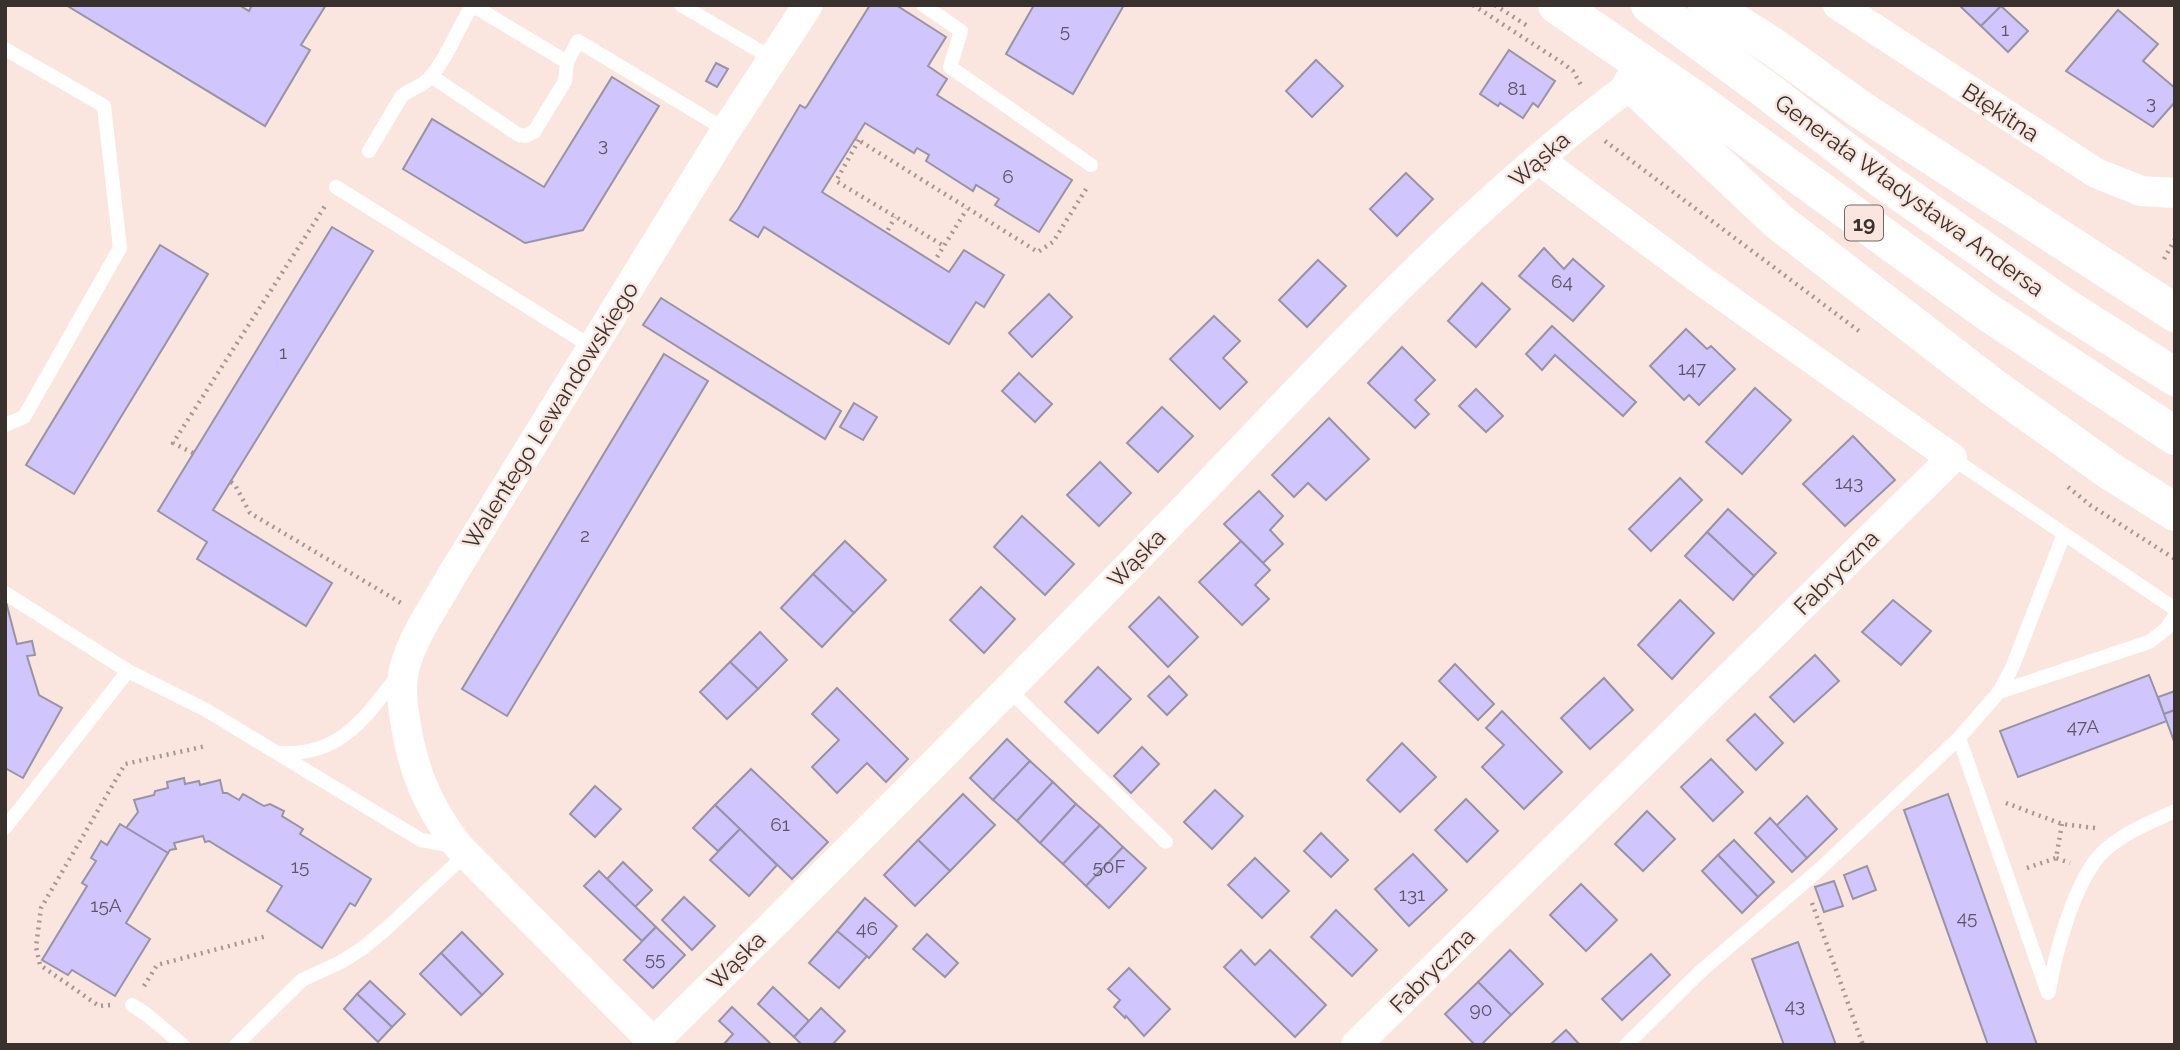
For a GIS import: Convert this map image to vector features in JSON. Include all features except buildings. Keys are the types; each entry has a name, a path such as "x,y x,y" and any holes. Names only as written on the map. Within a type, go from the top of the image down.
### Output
{"main road":[{"path":"1543,5 1778,221 1994,388 2110,471 2175,512"},
{"name":"Generała Władysława Andersa","path":"1558,5 1701,104 1986,311 2175,436"},
{"name":"Generała Władysława Andersa","path":"1650,5 1883,180 2063,306 2175,377"},
{"path":"1707,5 1772,46 1861,110 2175,313"}],"street":[{"name":"Walentego Lewandowskiego","path":"654,1044 462,850 442,826 419,781 408,741 402,706 404,668 412,646 452,575 726,130 808,5"},
{"name":"Błękitna","path":"1838,5 2095,173 2141,191 2175,193"},
{"name":"Wąska","path":"654,1044 1123,573 1393,293 1538,159 1632,84"},
{"path":"1538,159 1952,458"},
{"name":"Fabryczna","path":"1356,1045 1952,458"}],"lane":[{"path":"681,5 773,59"},
{"path":"923,5 961,32 950,67 1091,165"},
{"path":"369,151 401,97 432,76 471,9 477,8 567,62"},
{"path":"432,76 519,135 525,136 534,132 565,81 567,62 578,41 726,130"},
{"path":"5,49 104,106 120,248 24,417 5,425"},
{"path":"336,187 592,347"},
{"path":"1952,458 2175,610"},
{"path":"1626,1045 1702,971 1803,883 1959,738 1999,692 2012,668 2064,534"},
{"path":"5,593 128,671 206,710 421,840 462,850"},
{"path":"1999,692 2149,642 2166,629 2175,616"},
{"path":"278,753 312,751 338,741 369,712 404,668"},
{"path":"5,828 128,671"},
{"path":"1007,688 1166,842"},
{"path":"1959,738 2048,993 2063,930 2090,870 2101,855 2130,832 2175,811"},
{"path":"236,1045 302,980 341,962 386,929 462,850"},
{"path":"132,1005 146,1013 183,1045"}],"path":[{"path":"1473,5 1564,64 1573,71 1583,87"},
{"path":"944,246 836,181 857,139 1038,252 1053,242 1093,179 1091,165"},
{"path":"193,453 173,443 336,187"},
{"path":"937,257 967,209"},
{"path":"888,230 895,217"},
{"path":"2164,259 2175,239"},
{"path":"231,482 250,513 394,598"},
{"path":"206,746 125,764 41,908 36,933 40,965 99,1006 132,1005 157,965 268,936"},
{"path":"1978,789 2021,810 2062,824 2130,832"},
{"path":"2056,858 2062,824"},
{"path":"2007,875 2056,858 2090,870"},
{"path":"1803,883 1821,923 1863,1045"}]}
